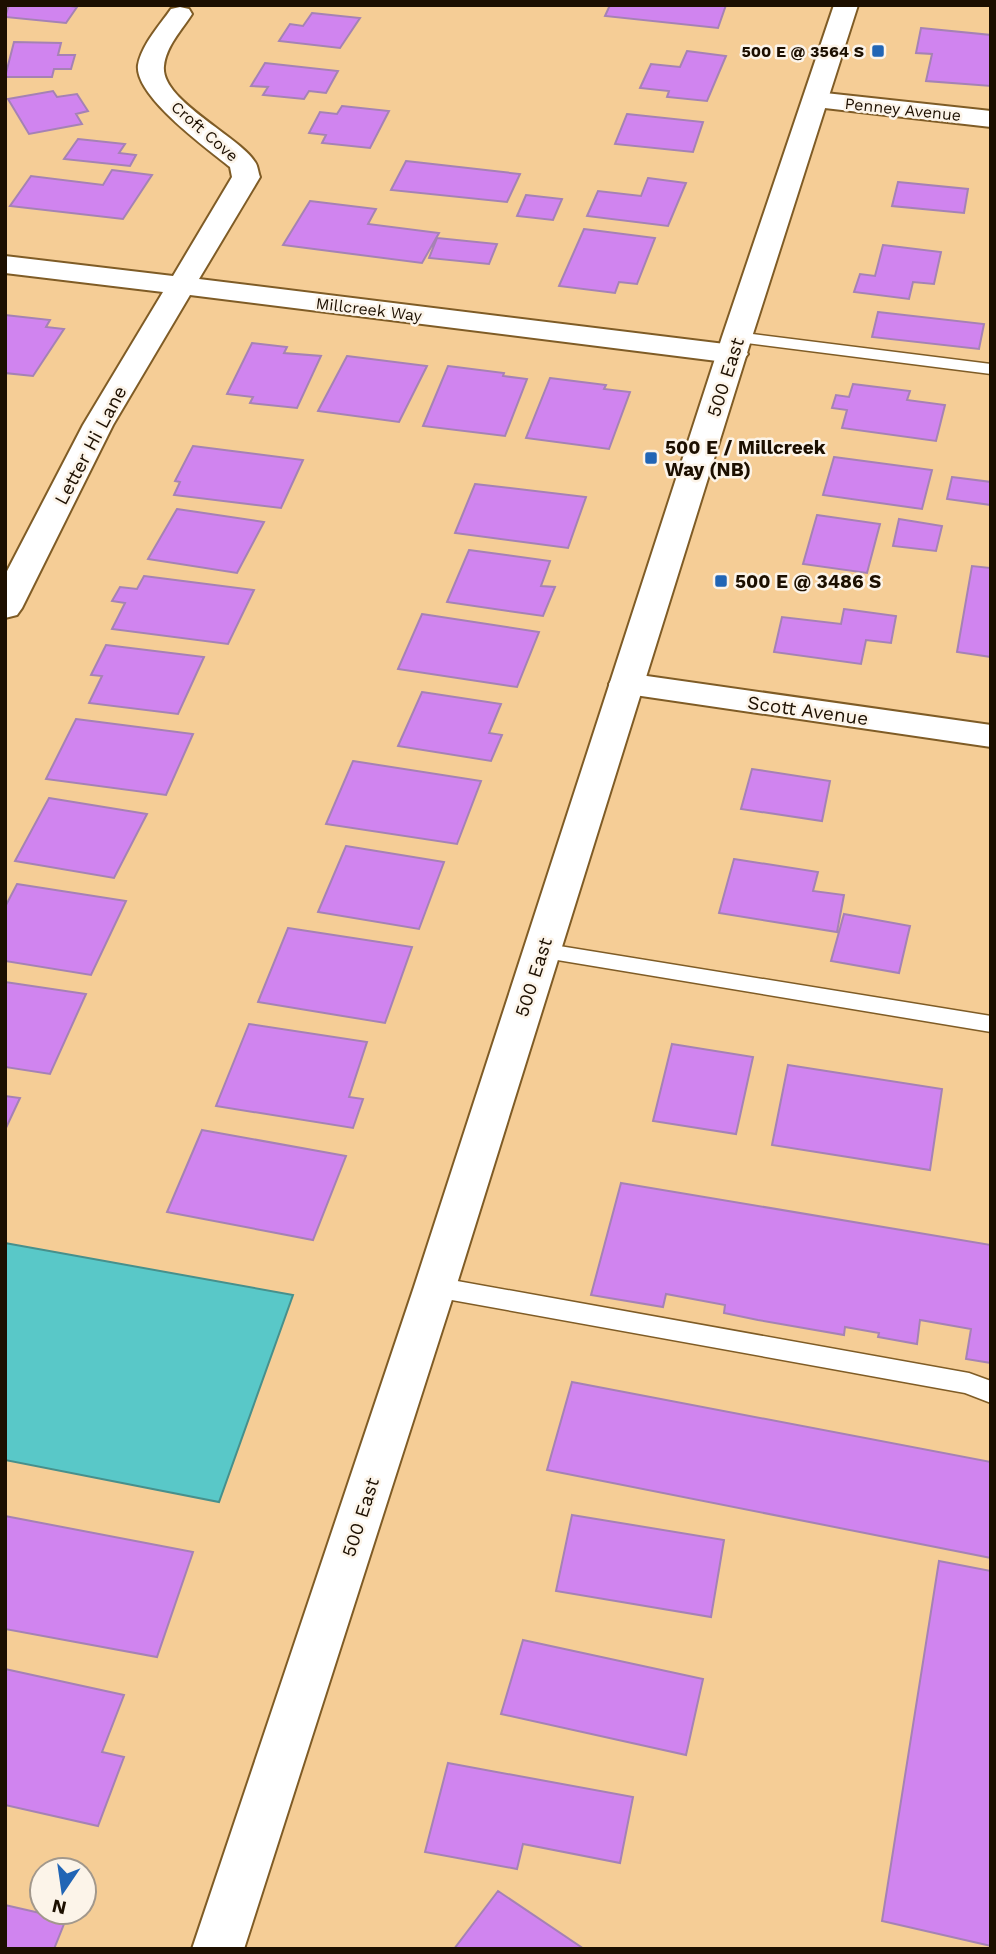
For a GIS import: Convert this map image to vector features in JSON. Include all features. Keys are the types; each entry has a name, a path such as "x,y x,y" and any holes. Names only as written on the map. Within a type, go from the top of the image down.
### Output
{"street":[{"name":"500 East","path":"218,1949 435,1287 626,684 846,5"},
{"name":"Croft Cove","path":"180,14 156,52 151,73 162,94 243,164 246,177 182,285"},
{"name":"Penney Avenue","path":"816,100 991,119"},
{"name":"Millcreek Way","path":"5,264 735,346"},
{"name":"Letter Hi Lane","path":"5,608 98,425 182,285"},
{"name":"Scott Avenue","path":"626,684 991,736"}],"lane":[{"path":"735,346 991,369"},
{"path":"541,951 991,1024"},
{"path":"435,1287 970,1383 991,1393"}],"water":[{"path":"5,1243 293,1295 219,1502 5,1460"}],"building":[{"path":"9,5 77,7 66,23 5,17"},
{"path":"610,5 726,5 718,28 605,16"},
{"path":"312,13 360,18 340,48 279,41 290,24 303,26"},
{"path":"921,28 991,35 991,86 926,81 932,54 916,53"},
{"path":"14,42 61,43 58,55 75,55 71,69 54,69 52,77 5,77"},
{"path":"687,51 726,56 707,101 667,97 669,91 640,88 651,64 680,67"},
{"path":"265,63 338,71 326,93 309,91 304,99 263,95 268,87 251,86"},
{"path":"53,91 57,97 77,94 88,111 76,114 82,124 29,134 8,99"},
{"path":"342,106 389,111 370,148 322,143 326,135 309,133 320,112 337,114"},
{"path":"627,114 703,122 693,152 615,144"},
{"path":"78,139 125,144 119,153 136,155 130,166 64,159"},
{"path":"406,161 520,174 507,202 391,190"},
{"path":"112,170 152,175 123,219 10,206 31,176 103,185"},
{"path":"648,178 686,183 668,226 587,216 598,191 641,196"},
{"path":"898,182 968,189 964,213 892,206"},
{"path":"526,195 562,199 553,220 517,216"},
{"path":"310,201 376,209 368,224 439,233 422,263 283,245"},
{"path":"584,229 655,238 637,284 619,282 615,293 559,286"},
{"path":"437,238 497,244 489,264 429,258"},
{"path":"883,245 941,252 934,284 913,282 909,299 854,292 860,274 875,276"},
{"path":"878,312 984,324 979,349 872,337"},
{"path":"5,315 50,320 46,327 64,329 33,376 5,373"},
{"path":"252,343 287,347 284,353 321,356 297,408 250,403 253,397 227,394"},
{"path":"347,356 427,366 399,422 318,411"},
{"path":"448,366 504,373 503,376 527,379 505,436 423,426"},
{"path":"550,378 606,385 604,389 630,392 609,449 526,438"},
{"path":"853,384 910,391 907,400 945,405 936,441 842,428 847,410 832,408 836,395 849,397"},
{"path":"193,446 303,460 281,508 174,495 180,482 175,481"},
{"path":"834,457 932,470 922,509 823,495"},
{"path":"952,477 991,482 991,505 947,499"},
{"path":"475,484 586,497 568,548 455,533"},
{"path":"177,509 264,522 237,573 148,559"},
{"path":"817,515 880,524 867,573 803,564"},
{"path":"899,519 942,526 936,551 893,546"},
{"path":"469,550 550,561 541,586 555,587 543,616 447,602"},
{"path":"991,563 991,657 957,652 972,566 990,568"},
{"path":"144,576 254,590 228,644 112,629 125,603 112,601 120,587 137,589"},
{"path":"844,609 896,616 891,643 866,640 861,664 774,652 782,617 841,624"},
{"path":"422,614 539,632 517,687 398,669"},
{"path":"106,645 204,657 178,714 89,703 102,676 91,675"},
{"path":"422,692 501,704 489,733 502,735 491,761 398,746"},
{"path":"76,719 193,734 166,795 46,779"},
{"path":"353,761 481,781 457,844 326,824"},
{"path":"752,769 830,781 822,821 741,809"},
{"path":"49,798 147,814 114,878 15,861"},
{"path":"346,846 444,862 419,929 318,912"},
{"path":"734,859 818,872 813,891 844,895 837,932 719,913"},
{"path":"17,884 126,901 91,975 5,961 5,907"},
{"path":"844,914 910,926 899,973 831,961"},
{"path":"288,928 412,947 385,1023 258,1002"},
{"path":"5,982 86,994 50,1074 5,1067"},
{"path":"249,1024 367,1042 349,1097 363,1099 353,1128 216,1106"},
{"path":"672,1044 753,1057 736,1134 653,1121"},
{"path":"788,1065 942,1089 930,1170 772,1145"},
{"path":"5,1096 20,1098 5,1130"},
{"path":"202,1130 346,1156 313,1240 167,1212"},
{"path":"621,1183 991,1245 991,1363 966,1359 971,1329 920,1320 917,1344 878,1337 879,1333 845,1327 844,1335 758,1320 724,1313 725,1305 666,1294 663,1307 591,1295"},
{"path":"572,1382 991,1462 991,1558 547,1470"},
{"path":"572,1515 724,1540 711,1617 556,1591"},
{"path":"5,1516 193,1552 157,1657 5,1629"},
{"path":"939,1561 991,1571 991,1946 882,1921"},
{"path":"523,1640 703,1679 686,1755 501,1714"},
{"path":"5,1669 124,1695 102,1752 124,1757 98,1826 5,1805"},
{"path":"448,1763 633,1797 620,1863 523,1844 517,1869 425,1852"},
{"path":"498,1891 584,1949 454,1949"},
{"path":"5,1905 28,1910 28,1926 63,1926 54,1949 5,1949"}],"place":[{"name":"500 E @ 3564 S","path":"878,51"},
{"name":"500 E / Millcreek Way (NB)","path":"651,458"},
{"name":"500 E @ 3486 S","path":"721,581"}]}
